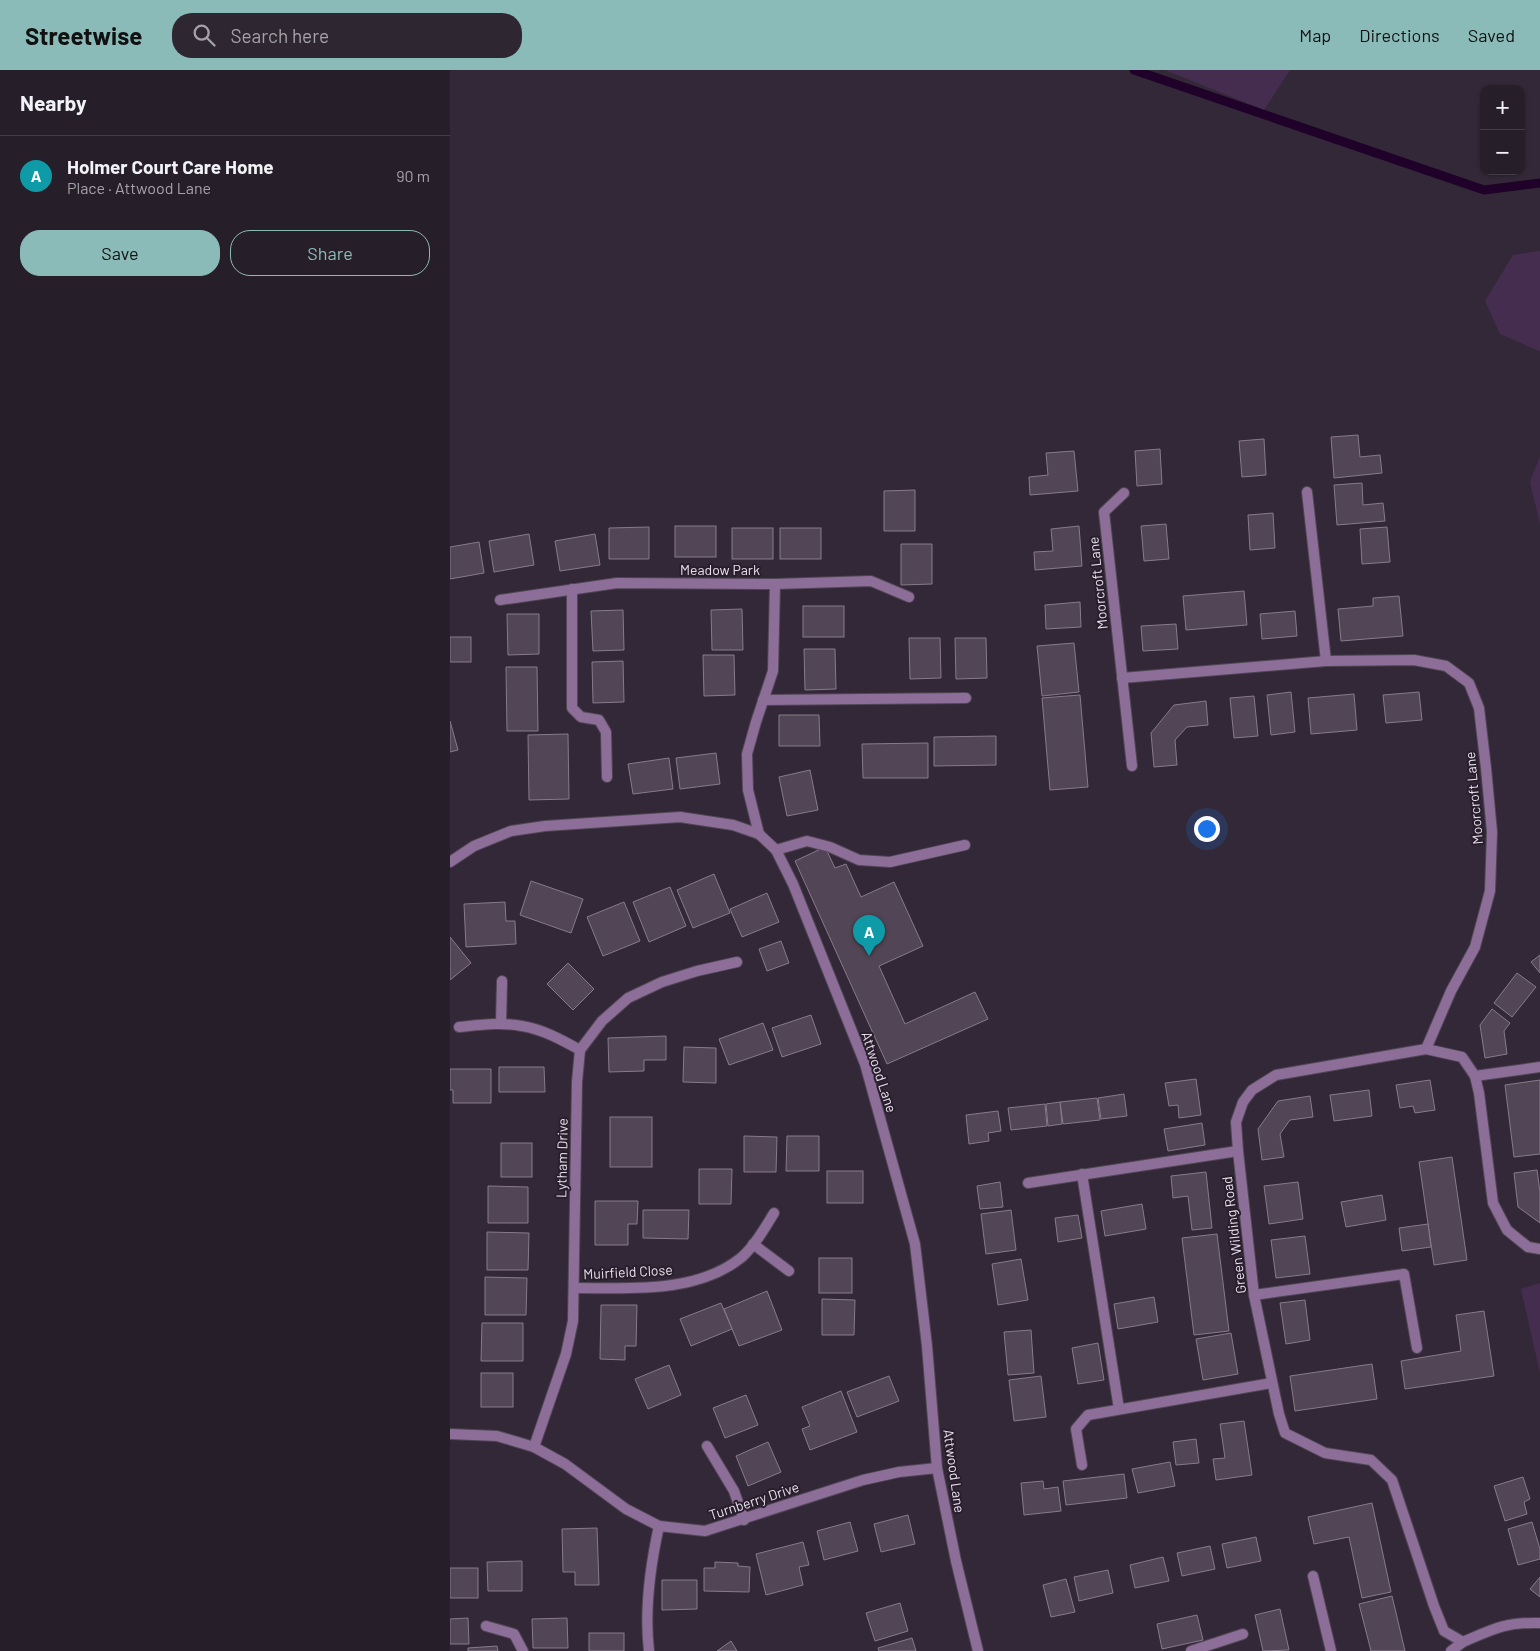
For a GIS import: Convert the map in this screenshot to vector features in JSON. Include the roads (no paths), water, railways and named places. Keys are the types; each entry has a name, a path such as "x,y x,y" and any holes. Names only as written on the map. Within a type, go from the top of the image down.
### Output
{"street":[{"path":"1307,492 1326,661"},
{"name":"Moorcroft Lane","path":"1124,493 1104,512 1132,766"},
{"path":"775,584 871,581 909,597"},
{"name":"Meadow Park","path":"500,600 618,583 775,584 774,671 747,754 748,790 759,834"},
{"path":"572,589 572,708 581,717 599,720 606,732 607,777"},
{"name":"Moorcroft Lane","path":"1122,678 1326,661 1414,660 1446,666 1469,683 1479,708 1492,832 1490,891 1475,947 1451,991 1426,1049"},
{"path":"763,700 966,698"},
{"name":"Attwood Lane","path":"450,862 474,846 511,831 545,826 680,817 733,824 759,834 776,850 793,884 865,1064 915,1244 927,1346 937,1468 956,1561 978,1651"},
{"path":"776,850 807,841 830,847 859,860 890,862 965,845"},
{"path":"459,1027 491,1024 523,1026 553,1035 580,1050 602,1021 628,998 662,982 697,971 737,962"},
{"path":"501,1024 502,981"},
{"name":"Green Wilding Road","path":"1463,1642 1444,1630 1434,1606 1392,1480 1371,1460 1325,1453 1285,1433 1272,1383 1254,1295 1236,1122 1244,1102 1252,1090 1276,1075 1426,1049 1462,1057 1475,1076 1479,1093 1493,1202 1507,1230 1528,1247 1540,1250"},
{"name":"Lytham Drive","path":"534,1448 566,1354 573,1321 577,1082 580,1050"},
{"path":"1475,1076 1540,1067"},
{"path":"1028,1183 1238,1151"},
{"path":"1082,1174 1119,1409"},
{"name":"Muirfield Close","path":"575,1288 643,1288 700,1278 727,1266 742,1256 753,1244 774,1213"},
{"path":"753,1244 789,1271"},
{"path":"1254,1295 1404,1274 1416,1348"},
{"path":"1082,1465 1076,1429 1088,1415 1272,1383"},
{"name":"Turnberry Drive","path":"450,1434 497,1436 534,1448 565,1464 626,1509 659,1526 705,1531 744,1520 863,1480 899,1472 937,1468"},
{"path":"707,1446 734,1491 744,1520"},
{"path":"649,1651 647,1635 650,1566 659,1526"},
{"path":"1313,1576 1331,1651"},
{"path":"1451,1651 1463,1642 1502,1625 1521,1622 1540,1623"},
{"path":"486,1626 514,1634 523,1651"},
{"path":"1191,1651 1243,1634"}],"waterway":[{"path":"1134,70 1484,190 1540,183"}],"place":[{"name":"Holmer Court Care Home","path":"869,956"}]}
